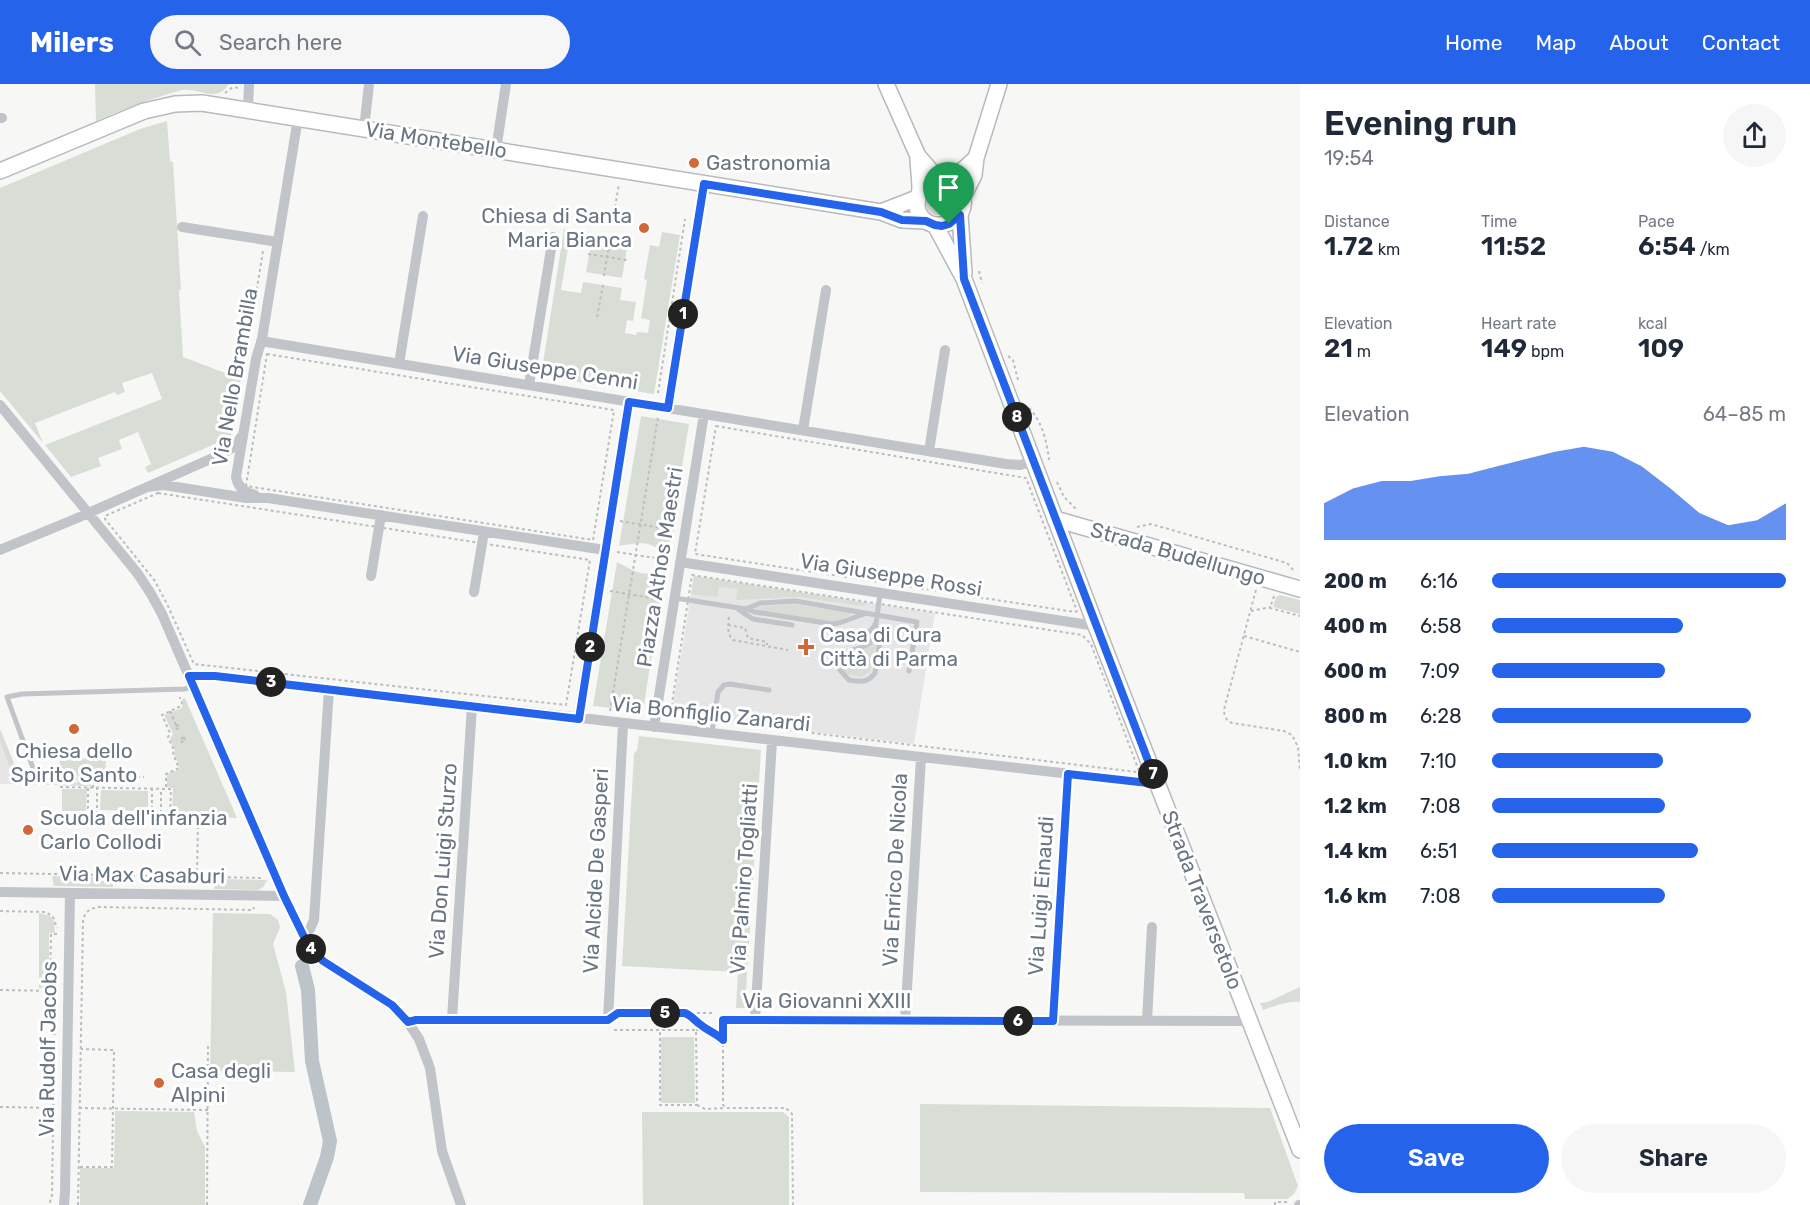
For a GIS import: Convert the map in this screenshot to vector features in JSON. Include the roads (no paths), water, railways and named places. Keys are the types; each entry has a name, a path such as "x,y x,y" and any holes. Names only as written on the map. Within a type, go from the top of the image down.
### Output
{"street":[{"path":"248,110 249,84"},
{"path":"364,129 369,84"},
{"path":"496,150 506,84"},
{"path":"886,84 918,156 942,180 957,187 963,197"},
{"path":"918,156 918,211 931,223 949,224 960,215 963,197 974,175 976,158 999,84"},
{"name":"Via Montebello","path":"0,171 136,114 157,107 196,103 881,212 902,220 931,223"},
{"name":"Via Nello Brambilla","path":"268,498 247,493 237,480 298,118"},
{"path":"881,212 919,194 930,182 942,180 976,158"},
{"path":"667,413 704,184"},
{"name":"Strada Traversetolo","path":"960,215 964,279"},
{"path":"399,364 423,216"},
{"name":"Strada Traversetolo","path":"931,223 964,279 1300,1150"},
{"path":"182,227 278,242"},
{"path":"529,385 553,237"},
{"path":"803,430 826,290"},
{"name":"Via Giuseppe Cenni","path":"261,341 629,402 667,413 704,414 1016,465 1034,461"},
{"path":"929,451 945,350"},
{"path":"579,719 629,402"},
{"path":"0,405 138,574 151,594 188,684 302,935 319,957 388,1002 408,1022 419,1038 427,1057 432,1080 442,1151 461,1205"},
{"name":"Piazza Athos Maestri","path":"654,727 704,414"},
{"path":"0,550 228,451 239,442 244,429"},
{"path":"147,487 164,486 246,498 268,498 605,550"},
{"path":"371,576 381,515"},
{"name":"Strada Budellungo","path":"1055,519 1300,585"},
{"path":"474,592 484,532"},
{"name":"Via Giuseppe Rossi","path":"680,562 879,600 1096,626"},
{"name":"Via Bonfiglio Zanardi","path":"188,684 215,676 1157,784"},
{"path":"302,935 310,929 314,920 328,689"},
{"name":"Via Don Luigi Sturzo","path":"452,1019 472,706"},
{"name":"Via Alcide De Gasperi","path":"452,1019 609,1025 623,724"},
{"name":"Via Palmiro Togliatti","path":"755,1020 772,741"},
{"name":"Via Enrico De Nicola","path":"905,1021 921,758"},
{"name":"Via Luigi Einaudi","path":"1053,1021 1068,774"},
{"name":"Via Max Casaburi","path":"0,892 284,896"},
{"name":"Via Rudolf Jacobs","path":"64,1205 70,893"},
{"path":"1147,1021 1152,927"},
{"path":"408,1022 452,1019"},
{"name":"Via Giovanni XXIII","path":"723,1020 1249,1021"}],"lane":[{"path":"675,598 832,624 839,624 864,614"},
{"path":"746,609 760,603 789,600 917,622 909,671"},
{"path":"875,624 880,640 875,673 866,681 849,680 840,670 840,658 847,651 865,646 872,641 875,635 875,624 879,600"},
{"path":"735,608 753,619 792,625"},
{"path":"836,633 862,636 873,629 875,624"},
{"path":"0,698 22,694 188,684"},
{"path":"711,734 718,692 724,685 769,690"},
{"path":"7,697 33,768"}],"waterway":[{"path":"302,966 308,990 312,1061 330,1141 327,1157 310,1205"}],"place":[{"name":"Gastronomia","path":"694,163"},
{"name":"Chiesa di Santa Maria Bianca","path":"644,228"},
{"name":"Casa di Cura Città di Parma","path":"806,647"},
{"name":"Chiesa dello Spirito Santo","path":"74,729"},
{"name":"Scuola dell'infanzia Carlo Collodi","path":"28,830"},
{"name":"Casa degli Alpini","path":"159,1083"}]}
